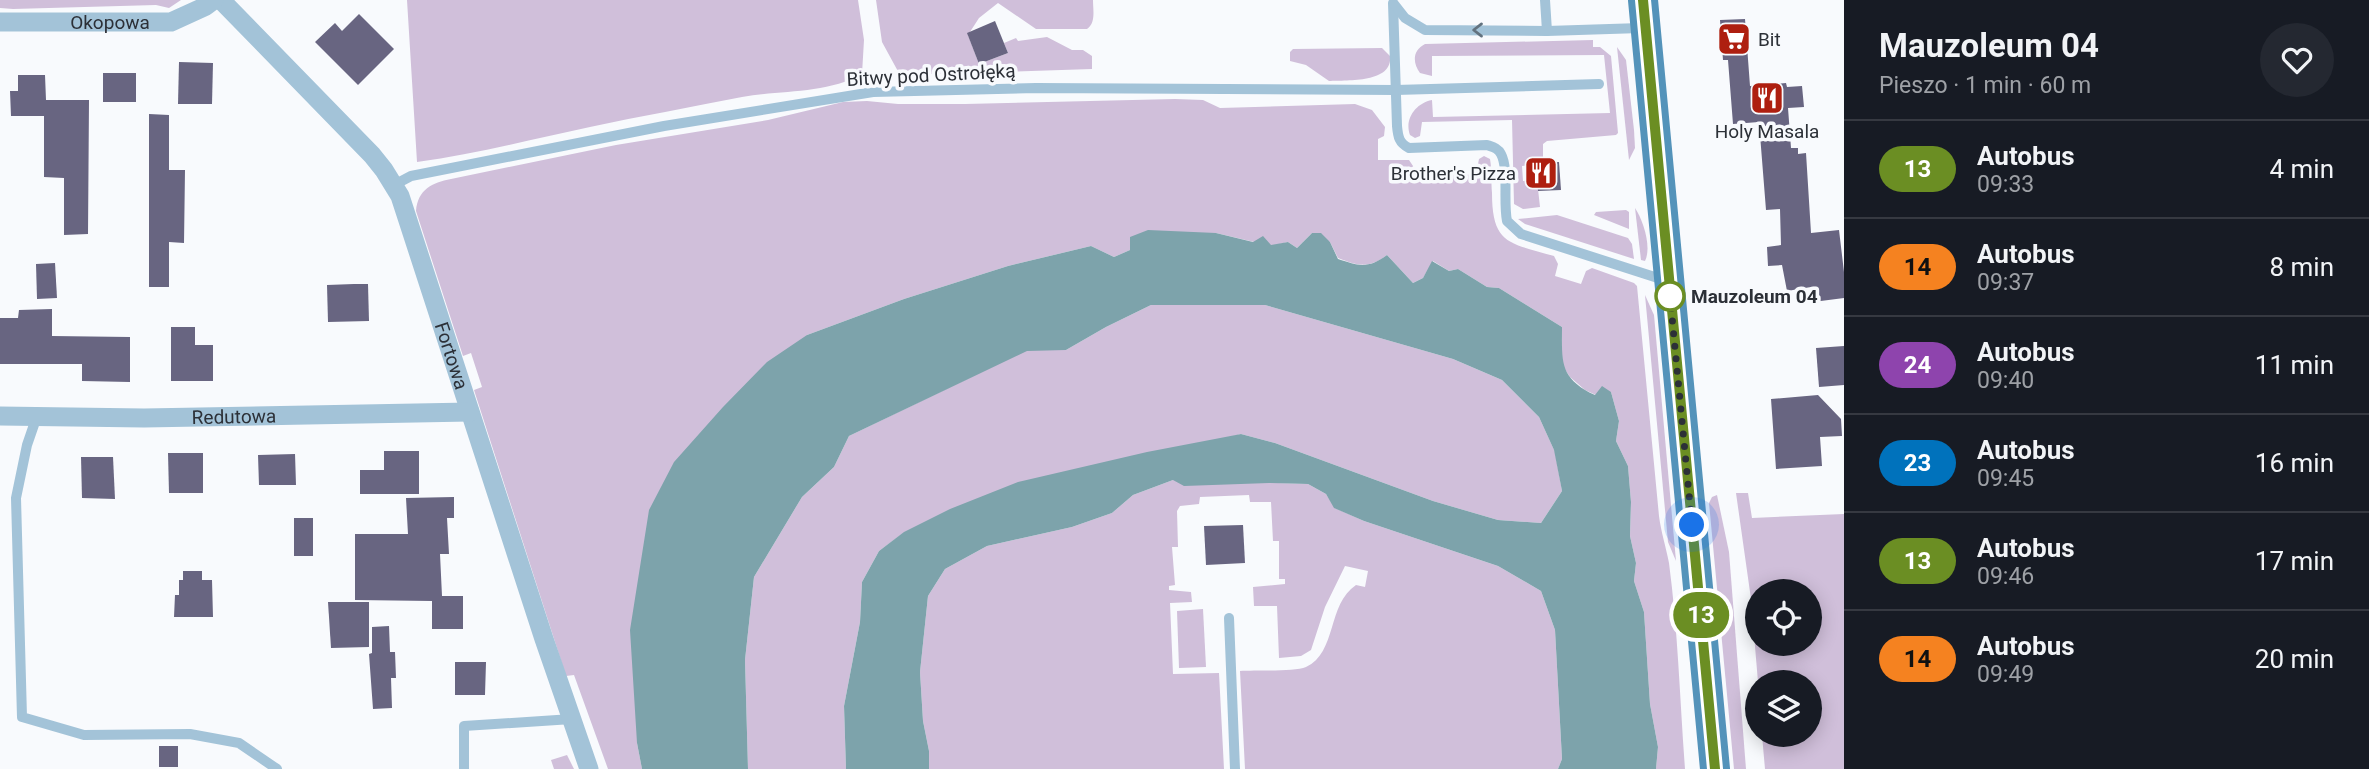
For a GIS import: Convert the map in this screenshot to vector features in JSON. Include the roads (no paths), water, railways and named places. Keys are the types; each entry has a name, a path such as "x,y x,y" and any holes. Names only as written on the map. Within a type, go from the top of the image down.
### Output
{"main road":[{"path":"1644,14 1715,769"}],"street":[{"name":"Okopowa","path":"0,22 171,22 214,0"},
{"name":"Fortowa","path":"221,0 372,155 394,185 415,237 470,412 589,769"},
{"name":"Redutowa","path":"0,416 144,418 470,412"}],"lane":[{"path":"1545,0 1547,31"},
{"path":"1393,2 1405,18 1425,30 1547,31 1644,14"},
{"path":"1393,2 1398,137 1402,144 1409,148 1487,145 1497,149 1502,155 1504,166 1507,221 1521,234 1639,274 1669,281"},
{"name":"Bitwy pod Ostrołęką","path":"394,185 411,176 600,139 873,92 1036,88 1396,90 1599,84"},
{"path":"37,416 26,445 16,498 22,717 84,735 190,733 239,743 277,769"},
{"path":"1228,618 1235,769"},
{"path":"464,769 464,726 572,719"}],"water":[{"path":"1148,230 1216,233 1253,242 1263,236 1271,245 1288,242 1297,248 1312,233 1321,233 1330,242 1338,259 1363,265 1374,263 1387,255 1413,283 1423,278 1432,261 1449,271 1458,269 1487,287 1499,288 1562,327 1563,359 1569,375 1583,389 1595,395 1602,386 1611,392 1619,421 1616,441 1628,466 1630,536 1636,563 1634,581 1644,612 1650,704 1658,747 1656,769 1558,769 1562,759 1555,630 1541,591 1498,566 1364,521 1334,508 1326,494 1308,484 1184,486 1173,480 1133,495 1112,513 1072,527 987,546 945,569 928,596 920,672 929,769 846,769 844,706 860,622 862,582 879,551 904,532 950,509 1018,482 1147,452 1241,434 1275,443 1433,501 1498,520 1541,523 1562,491 1554,450 1539,417 1502,380 1453,359 1265,305 1151,305 1066,350 1027,351 849,436 834,467 802,497 754,577 745,660 748,769 642,769 637,743 630,630 649,510 674,462 723,407 767,362 807,335 904,299 1008,266 1091,246 1114,257 1130,250 1130,237"}],"place":[{"name":"Bit","path":"1734,39"},
{"name":"Holy Masala","path":"1767,98"},
{"name":"Brother's Pizza","path":"1541,173"},
{"name":"Mauzoleum 04","path":"1670,296"}]}
